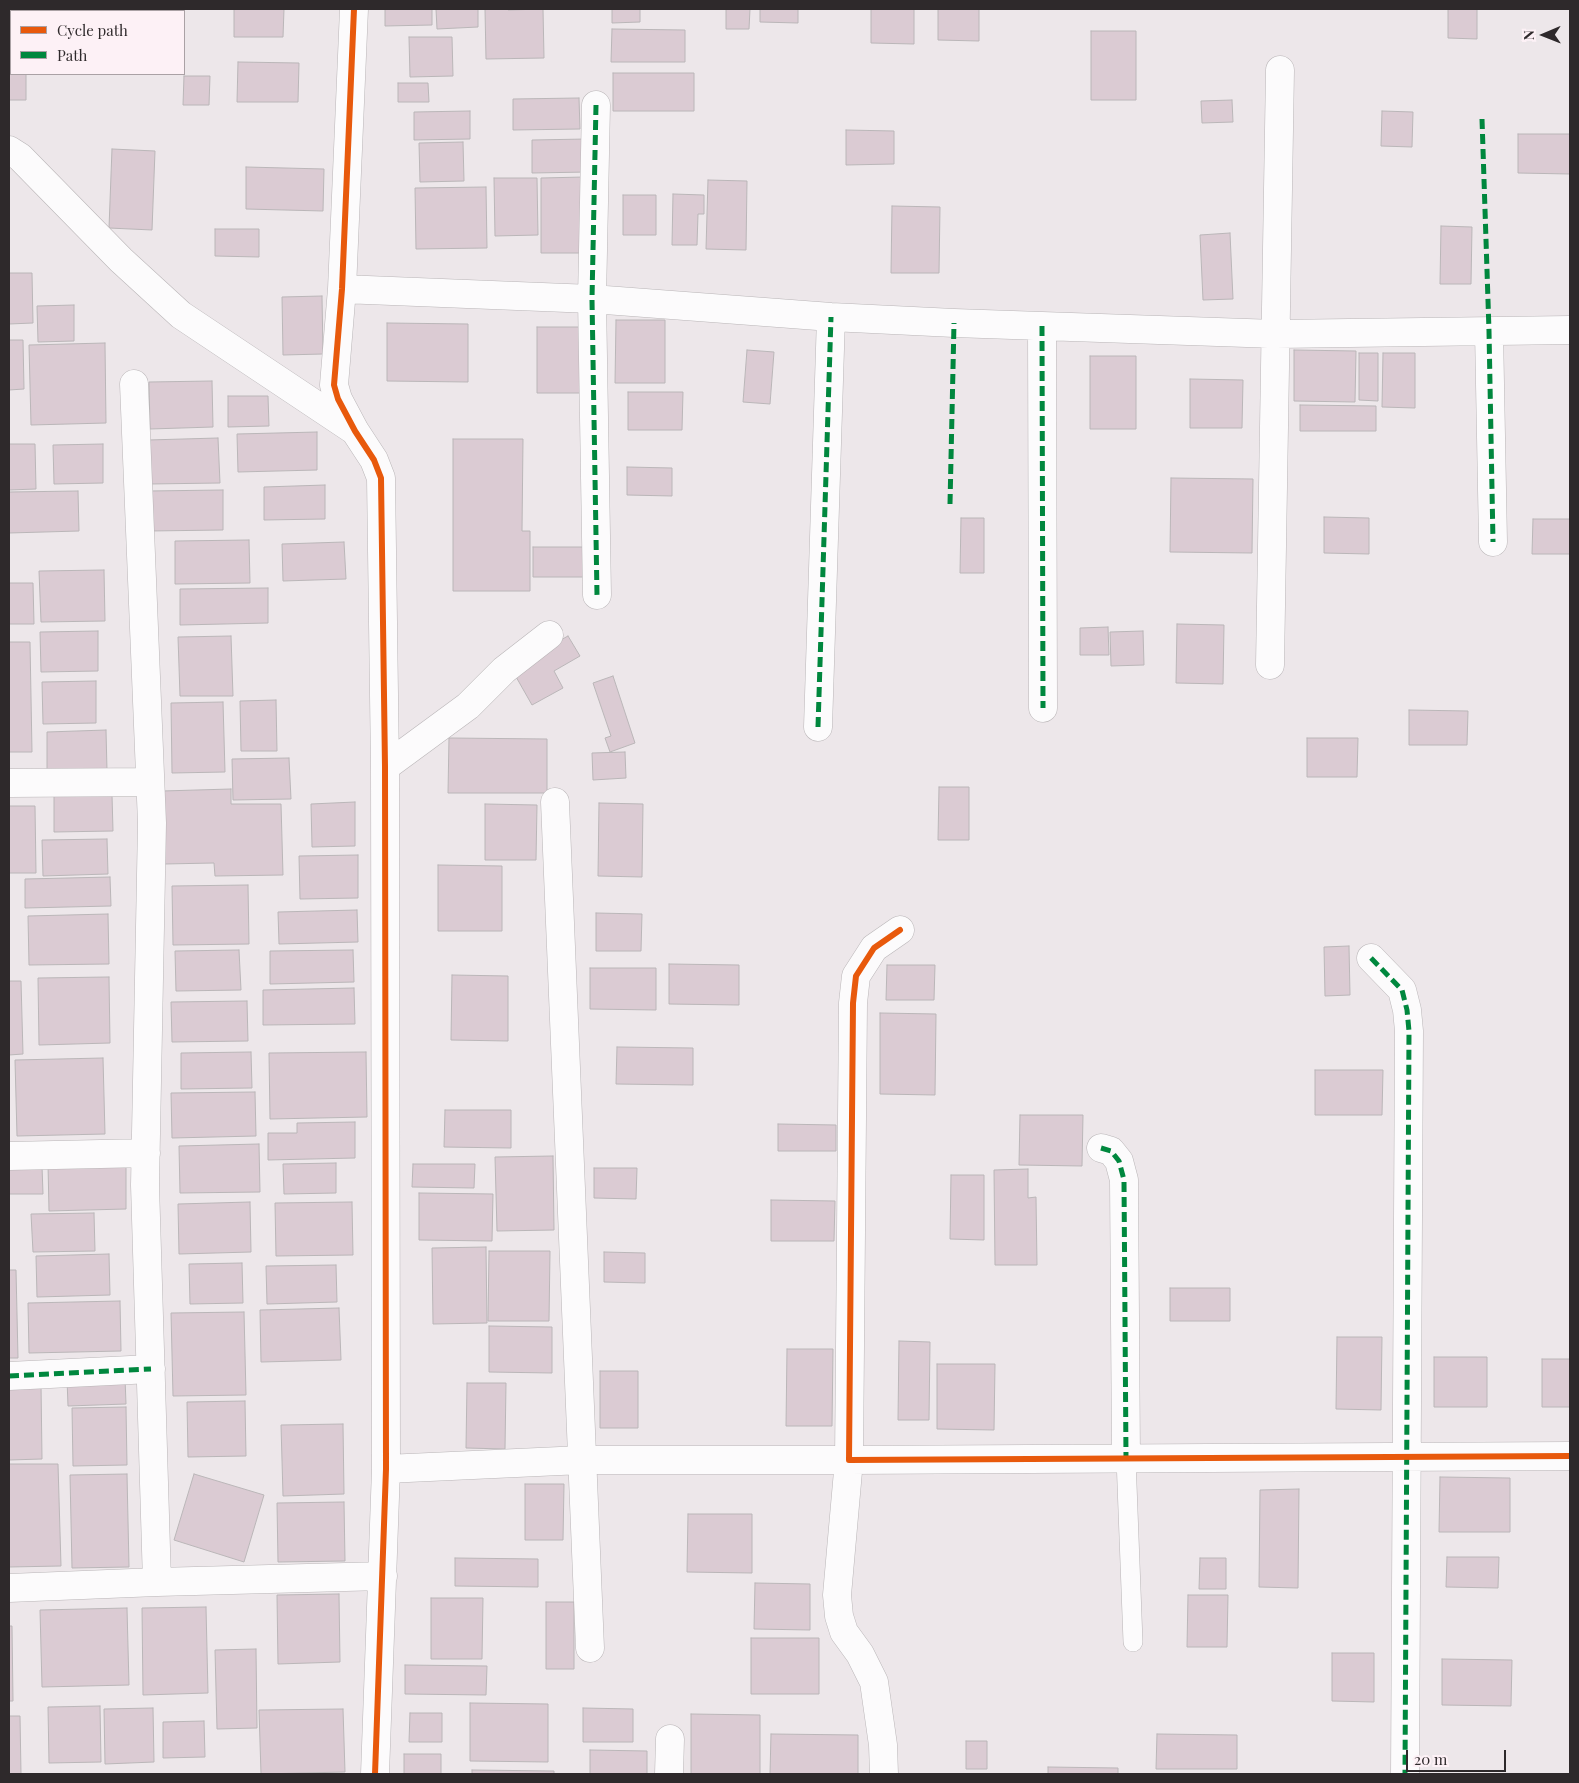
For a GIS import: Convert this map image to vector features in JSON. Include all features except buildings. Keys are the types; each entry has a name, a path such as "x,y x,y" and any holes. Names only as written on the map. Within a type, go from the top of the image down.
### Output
{"street":[{"path":"354,9 342,289 334,384 338,399 355,431 374,460 381,478 385,768 386,1469 375,1774"},
{"path":"1270,665 1280,70"},
{"path":"596,105 592,299 597,595"},
{"path":"9,150 20,158 121,260 181,315 355,431"},
{"path":"342,289 592,299 831,317 1276,334 1570,330"},
{"path":"818,727 831,317"},
{"path":"1042,326 1043,708"},
{"path":"1489,331 1493,542"},
{"path":"134,384 152,823 145,1185 157,1582"},
{"path":"385,768 468,706 504,670 549,635"},
{"path":"9,783 150,782"},
{"path":"555,802 590,1648"},
{"path":"884,1774 883,1745 874,1682 860,1654 844,1632 839,1616 837,1595 849,1460 853,1003 856,976 874,948 900,930"},
{"path":"1371,958 1402,990 1408,1010 1409,1031 1405,1774"},
{"path":"1101,1148 1112,1151 1119,1161 1124,1180 1126,1458"},
{"path":"9,1156 146,1153"},
{"path":"9,1376 151,1369"},
{"path":"386,1469 582,1460 1570,1456"},
{"path":"9,1588 383,1576"},
{"path":"669,1774 670,1740"}],"lane":[{"path":"1126,1458 1133,1642"}],"marked path":[{"path":"596,105 592,299 597,595"},
{"path":"1482,119 1493,542"},
{"path":"818,727 831,317"},
{"path":"950,504 954,323"},
{"path":"1042,326 1043,708"},
{"path":"1371,958 1402,990 1407,1010 1409,1031 1405,1774"},
{"path":"1101,1148 1111,1151 1119,1161 1124,1180 1126,1458"},
{"path":"9,1376 151,1369"}],"cycle path":[{"path":"354,9 342,289 334,385 338,399 355,431 374,460 381,478 385,767 386,1469 375,1774"},
{"path":"900,930 874,948 856,976 853,1003 849,1460 1570,1456"}]}
